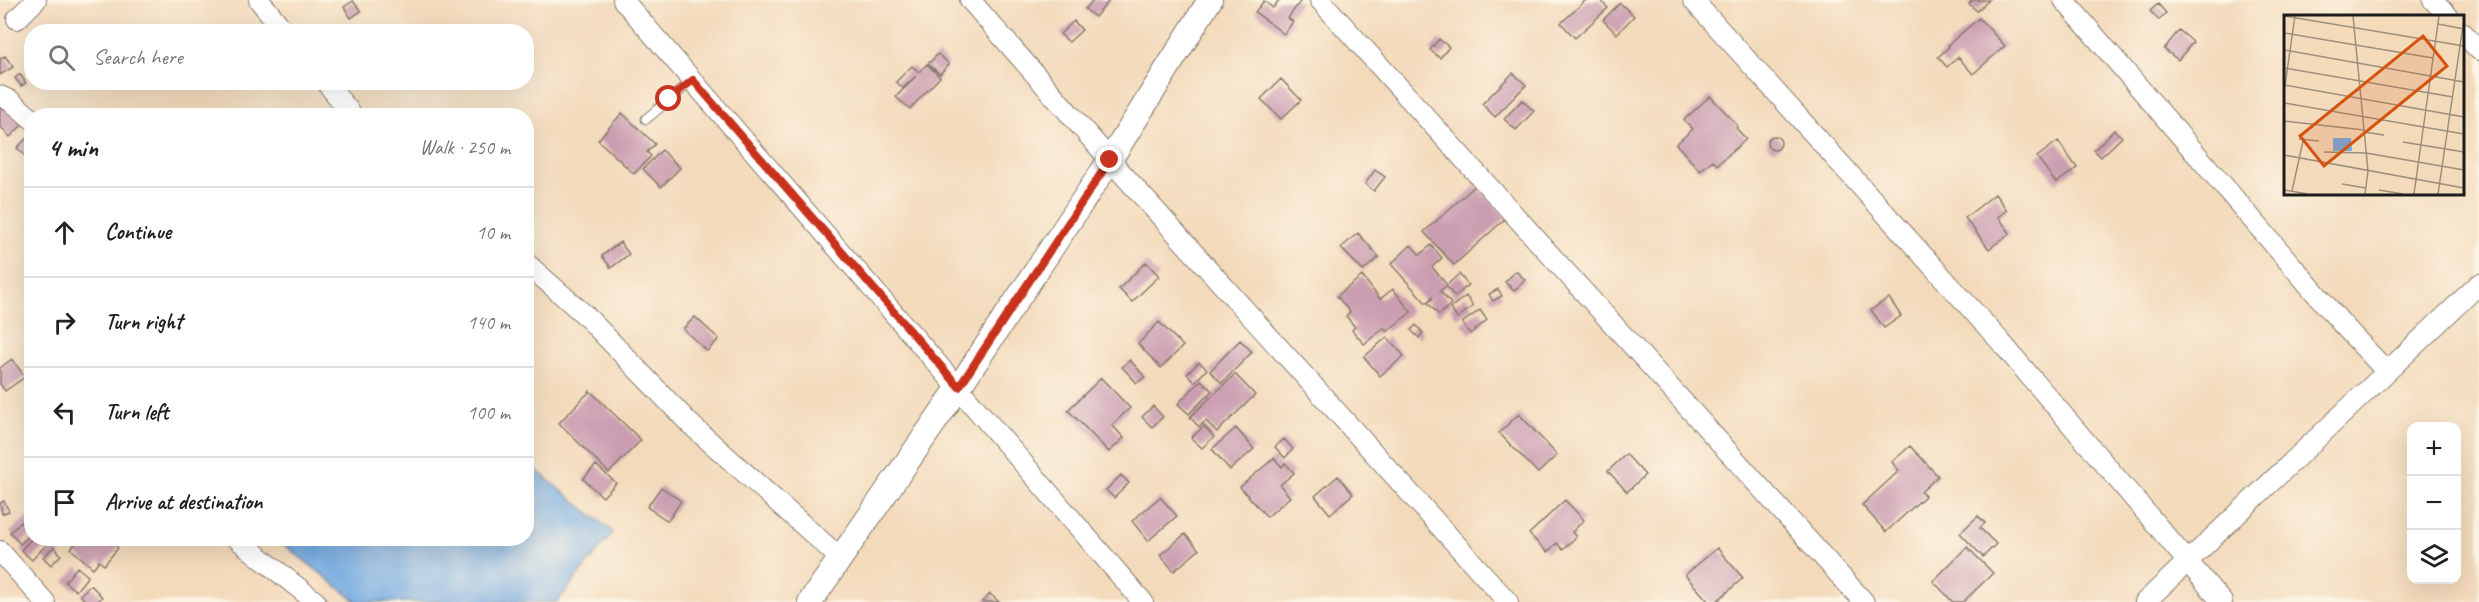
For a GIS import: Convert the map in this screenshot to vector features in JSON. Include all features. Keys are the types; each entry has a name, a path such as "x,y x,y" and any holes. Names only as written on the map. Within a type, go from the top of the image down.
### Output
{"street":[{"path":"18,18 36,0"},
{"path":"259,0 278,24"},
{"path":"623,0 1143,602"},
{"path":"970,0 1110,160 1508,602"},
{"path":"816,599 840,558 959,387 1110,160 1210,0"},
{"path":"1320,0 1864,602"},
{"path":"1693,0 2000,341 2222,602"},
{"path":"2064,0 2343,325 2386,371"},
{"path":"2433,0 2447,15"},
{"path":"2464,33 2479,50"},
{"path":"332,90 346,108"},
{"path":"0,96 24,112"},
{"path":"534,270 586,316 690,424 840,558"},
{"path":"2145,602 2479,284"},
{"path":"246,546 316,602"},
{"path":"0,550 45,602"}],"lane":[{"path":"646,119 693,80"}],"water":[{"path":"534,469 613,532 557,602 357,602 286,546 534,546"}],"building":[{"path":"1093,0 1110,0 1095,17 1085,9"},
{"path":"1279,0 1300,2 1288,18 1293,22 1284,34 1255,12 1264,1 1273,8"},
{"path":"1586,0 1600,0 1608,8 1575,38 1561,23"},
{"path":"1973,0 1989,0 1977,11 1969,4"},
{"path":"353,1 361,11 351,18 344,7"},
{"path":"1620,3 1634,16 1617,34 1603,20"},
{"path":"2158,4 2166,13 2159,20 2150,11"},
{"path":"1979,18 2005,46 1973,74 1958,57 1947,67 1938,57 1949,47 1948,45"},
{"path":"1074,21 1082,30 1069,42 1060,34"},
{"path":"2179,30 2193,42 2178,60 2164,49"},
{"path":"1439,39 1449,47 1440,58 1430,50"},
{"path":"938,54 949,64 940,74 928,64"},
{"path":"5,56 13,67 0,75 0,59"},
{"path":"927,64 940,77 910,109 896,97 916,76 903,88 896,82 912,66 919,72"},
{"path":"1513,73 1526,85 1495,117 1482,104"},
{"path":"20,74 24,84 21,86 15,78"},
{"path":"1281,79 1301,100 1281,119 1261,99"},
{"path":"1710,96 1738,126 1736,128 1746,139 1717,165 1713,160 1700,171 1676,144 1693,129 1684,120"},
{"path":"1522,100 1534,111 1516,130 1504,119"},
{"path":"0,103 24,121 10,137 0,126"},
{"path":"622,113 655,144 647,152 651,156 634,174 598,140"},
{"path":"2114,130 2122,137 2101,157 2094,150"},
{"path":"1771,136 1777,136 1781,143 1777,150 1771,150 1767,146 1767,140"},
{"path":"24,141 24,155 17,148"},
{"path":"2058,141 2077,168 2056,183 2037,157"},
{"path":"662,150 680,168 661,187 643,169"},
{"path":"1375,170 1385,177 1374,191 1365,184"},
{"path":"1476,185 1506,218 1454,265 1424,232"},
{"path":"1995,194 2007,210 1998,217 2010,233 1989,249 1965,218"},
{"path":"1358,233 1379,257 1363,271 1341,248"},
{"path":"620,242 629,254 611,268 602,256"},
{"path":"1411,245 1420,255 1431,245 1442,258 1432,267 1447,285 1459,274 1468,285 1455,297 1446,286 1440,291 1451,304 1439,315 1428,303 1433,297 1426,303 1391,264"},
{"path":"1146,262 1159,276 1132,302 1119,289"},
{"path":"1516,271 1525,280 1514,291 1505,282"},
{"path":"1362,276 1380,299 1393,289 1411,312 1387,332 1384,328 1364,344 1352,330 1355,327 1346,316 1350,312 1337,296"},
{"path":"1498,289 1502,296 1493,301 1489,294"},
{"path":"1466,296 1473,306 1457,318 1450,308"},
{"path":"1889,298 1901,316 1884,328 1871,310"},
{"path":"1480,310 1487,320 1470,334 1462,323"},
{"path":"695,317 719,339 707,351 683,329"},
{"path":"1159,322 1183,346 1161,368 1138,344"},
{"path":"1416,325 1423,333 1419,338 1411,330"},
{"path":"1387,337 1404,356 1380,376 1364,357"},
{"path":"1240,340 1252,352 1222,383 1210,371"},
{"path":"12,359 24,378 5,391 0,384 0,368"},
{"path":"1130,360 1145,377 1137,383 1122,367"},
{"path":"1199,362 1207,369 1195,382 1187,374"},
{"path":"1235,374 1255,395 1217,432 1206,421 1199,427 1190,417"},
{"path":"1101,378 1130,408 1112,425 1124,438 1109,452 1068,410"},
{"path":"1201,380 1212,391 1189,414 1178,404"},
{"path":"590,391 641,440 609,473 559,423"},
{"path":"1153,406 1163,417 1152,427 1142,417"},
{"path":"1519,414 1557,455 1538,473 1499,433"},
{"path":"1204,426 1214,437 1202,448 1191,438"},
{"path":"1236,428 1254,449 1230,470 1212,449"},
{"path":"1284,439 1293,449 1285,458 1275,447"},
{"path":"1910,446 1938,476 1921,492 1925,496 1886,532 1862,505 1899,471 1892,462"},
{"path":"1626,454 1645,475 1627,492 1608,471"},
{"path":"1274,458 1282,467 1285,463 1294,473 1280,485 1290,497 1267,517 1240,487"},
{"path":"596,465 616,483 603,497 583,479"},
{"path":"1121,475 1129,483 1114,498 1106,490"},
{"path":"1338,476 1353,494 1330,514 1315,496"},
{"path":"661,487 681,501 668,521 647,507"},
{"path":"1160,497 1177,516 1148,541 1132,521"},
{"path":"1565,500 1584,520 1572,532 1576,537 1563,550 1557,543 1547,552 1529,534"},
{"path":"4,501 9,511 2,514 0,503"},
{"path":"1978,516 1985,523 1980,528 1996,544 1983,557 1960,533"},
{"path":"24,520 24,541 20,544 10,532"},
{"path":"1185,534 1199,550 1174,571 1160,555"},
{"path":"25,546 45,546 32,560 21,550"},
{"path":"73,546 116,546 118,548 104,565 99,561 93,568 71,549"},
{"path":"54,547 61,555 51,565 43,557"},
{"path":"1967,547 1993,573 1963,602 1953,602 1933,581"},
{"path":"1717,548 1743,578 1716,602 1709,602 1685,575"},
{"path":"77,567 88,576 76,591 65,582"},
{"path":"91,585 102,597 97,602 87,602 80,595"},
{"path":"990,594 999,602 982,602"}],"route":[{"path":"669,99 693,80 959,387 1110,160"}]}
